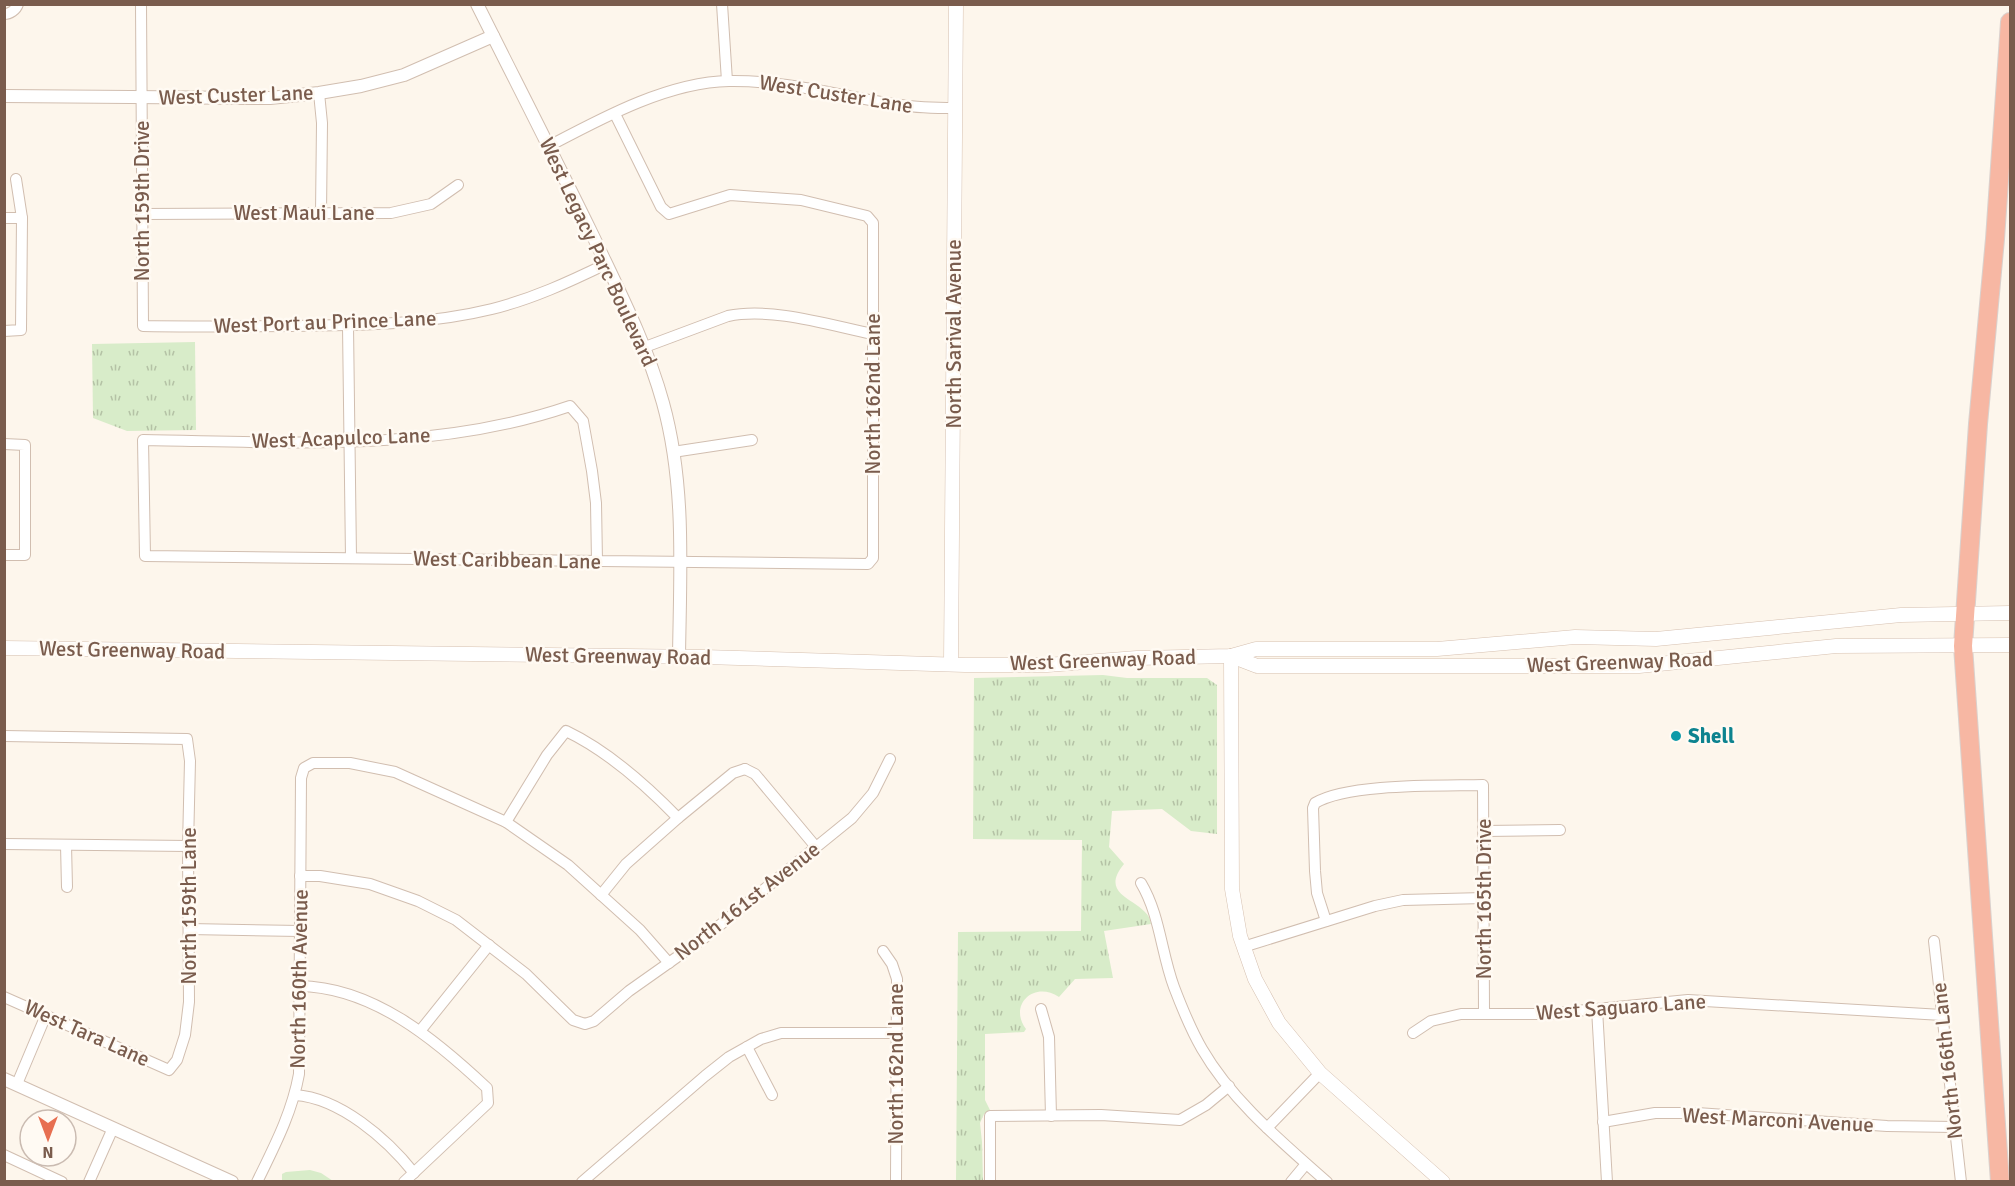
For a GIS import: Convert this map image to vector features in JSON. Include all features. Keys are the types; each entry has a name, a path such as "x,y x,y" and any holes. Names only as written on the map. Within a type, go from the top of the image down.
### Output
{"highway":[{"path":"2000,1182 1963,646 2010,22"}],"main road":[{"name":"North Sarival Avenue","path":"951,664 956,4"},
{"name":"West Greenway Road","path":"4,648 1047,664 1137,658 1231,656 1256,649 1437,649 1575,637 1656,639 1856,618 2010,613"},
{"name":"West Greenway Road","path":"1231,656 1257,666 1639,666 1836,646 2010,645"},
{"path":"1231,656 1231,870 1236,919 1243,947 1258,986 1279,1023 1320,1073 1443,1182"}],"street":[{"name":"North 159th Drive","path":"141,4 143,326"},
{"name":"West Legacy Parc Boulevard","path":"477,4 549,146 645,347 664,404 678,497 679,657"},
{"path":"722,4 727,81"},
{"path":"4,14 18,7"},
{"name":"West Custer Lane","path":"4,96 270,98 319,93 361,86 404,75 494,36"},
{"name":"West Custer Lane","path":"549,146 658,95 707,83 727,81 792,85 898,105 956,108"},
{"path":"319,93 322,123 321,213"},
{"name":"North 162nd Lane","path":"615,114 661,207 669,214 730,195 801,200 867,216 873,223 873,558 868,564"},
{"path":"4,331 21,330 22,218 16,179"},
{"name":"West Maui Lane","path":"143,214 391,213 431,204 458,185"},
{"path":"4,218 22,218"},
{"name":"West Port au Prince Lane","path":"143,326 348,326 447,318 492,309 539,294 606,264"},
{"path":"645,347 728,315 742,313 770,314 873,334"},
{"path":"348,326 351,558"},
{"name":"West Acapulco Lane","path":"145,556 143,440 349,442 447,435 537,417 570,406 583,421 592,471 597,561"},
{"path":"673,452 752,440"},
{"path":"4,444 25,445 25,555 4,555"},
{"name":"West Caribbean Lane","path":"145,556 868,564"},
{"path":"669,963 640,930 568,865 506,822 547,755 566,731 584,740 640,782 678,818"},
{"name":"North 159th Lane","path":"4,736 187,739 190,761 189,1002 177,1060 169,1070"},
{"name":"North 161st Avenue","path":"489,945 542,989 573,1020 585,1024 594,1021 629,991 712,931 861,808 879,784 890,759"},
{"name":"North 160th Avenue","path":"257,1182 285,1123 295,1095 298,1074 301,778 304,768 313,763 350,763 395,772 506,822"},
{"path":"601,895 626,864 678,818 746,764 816,847"},
{"name":"North 165th Drive","path":"1326,921 1317,893 1315,871 1313,808 1316,803 1326,798 1369,789 1483,785 1485,1013"},
{"path":"1484,831 1560,830"},
{"path":"4,844 188,846"},
{"path":"66,845 67,887"},
{"path":"300,876 320,876 370,885 418,901 456,920 489,945 420,1031"},
{"path":"1141,883 1150,898 1158,922 1169,973 1202,1050 1228,1086 1267,1128 1326,1182"},
{"path":"1243,947 1375,906 1403,900 1484,898"},
{"path":"189,929 300,931"},
{"name":"North 166th Lane","path":"1934,941 1961,1182"},
{"name":"North 162nd Lane","path":"883,951 895,971 896,1182"},
{"path":"299,986 314,986 374,1004 420,1031 455,1058 487,1088 488,1103 404,1182"},
{"name":"West Tara Lane","path":"4,997 169,1070"},
{"name":"West Saguaro Lane","path":"1413,1033 1431,1021 1461,1014 1546,1014 1658,1002 1718,1001 1942,1015"},
{"path":"1597,1008 1606,1182"},
{"path":"1041,1009 1049,1037 1051,1116"},
{"path":"17,1084 46,1015"},
{"path":"582,1182 705,1076 761,1039 782,1033 897,1034"},
{"path":"747,1047 772,1095"},
{"path":"1267,1128 1320,1073"},
{"path":"4,1078 232,1182"},
{"path":"990,1182 990,1116 1101,1115 1180,1120 1206,1105 1228,1086"},
{"path":"295,1095 311,1096 342,1110 395,1149 414,1173"},
{"name":"West Marconi Avenue","path":"1603,1122 1655,1113 1697,1113 1887,1126 1954,1127"},
{"path":"89,1182 113,1128"},
{"path":"4,1155 62,1182"},
{"path":"1291,1182 1306,1164"}],"green space":[{"path":"195,342 196,430 127,431 93,418 92,344"},
{"path":"1103,675 1127,678 1207,678 1217,685 1217,834 1191,831 1162,809 1112,811 1109,847 1124,864 1117,876 1116,885 1119,892 1142,909 1151,924 1104,931 1113,978 1075,979 1059,997 1041,991 1033,993 1026,998 1020,1011 1021,1020 1026,1029 1024,1032 985,1034 985,1100 990,1110 984,1114 980,1123 983,1181 956,1182 958,932 1081,931 1082,840 973,839 974,678"},
{"path":"310,1170 321,1173 333,1181 282,1181 282,1174 286,1172"}],"place":[{"name":"Shell","path":"1676,736"}]}
